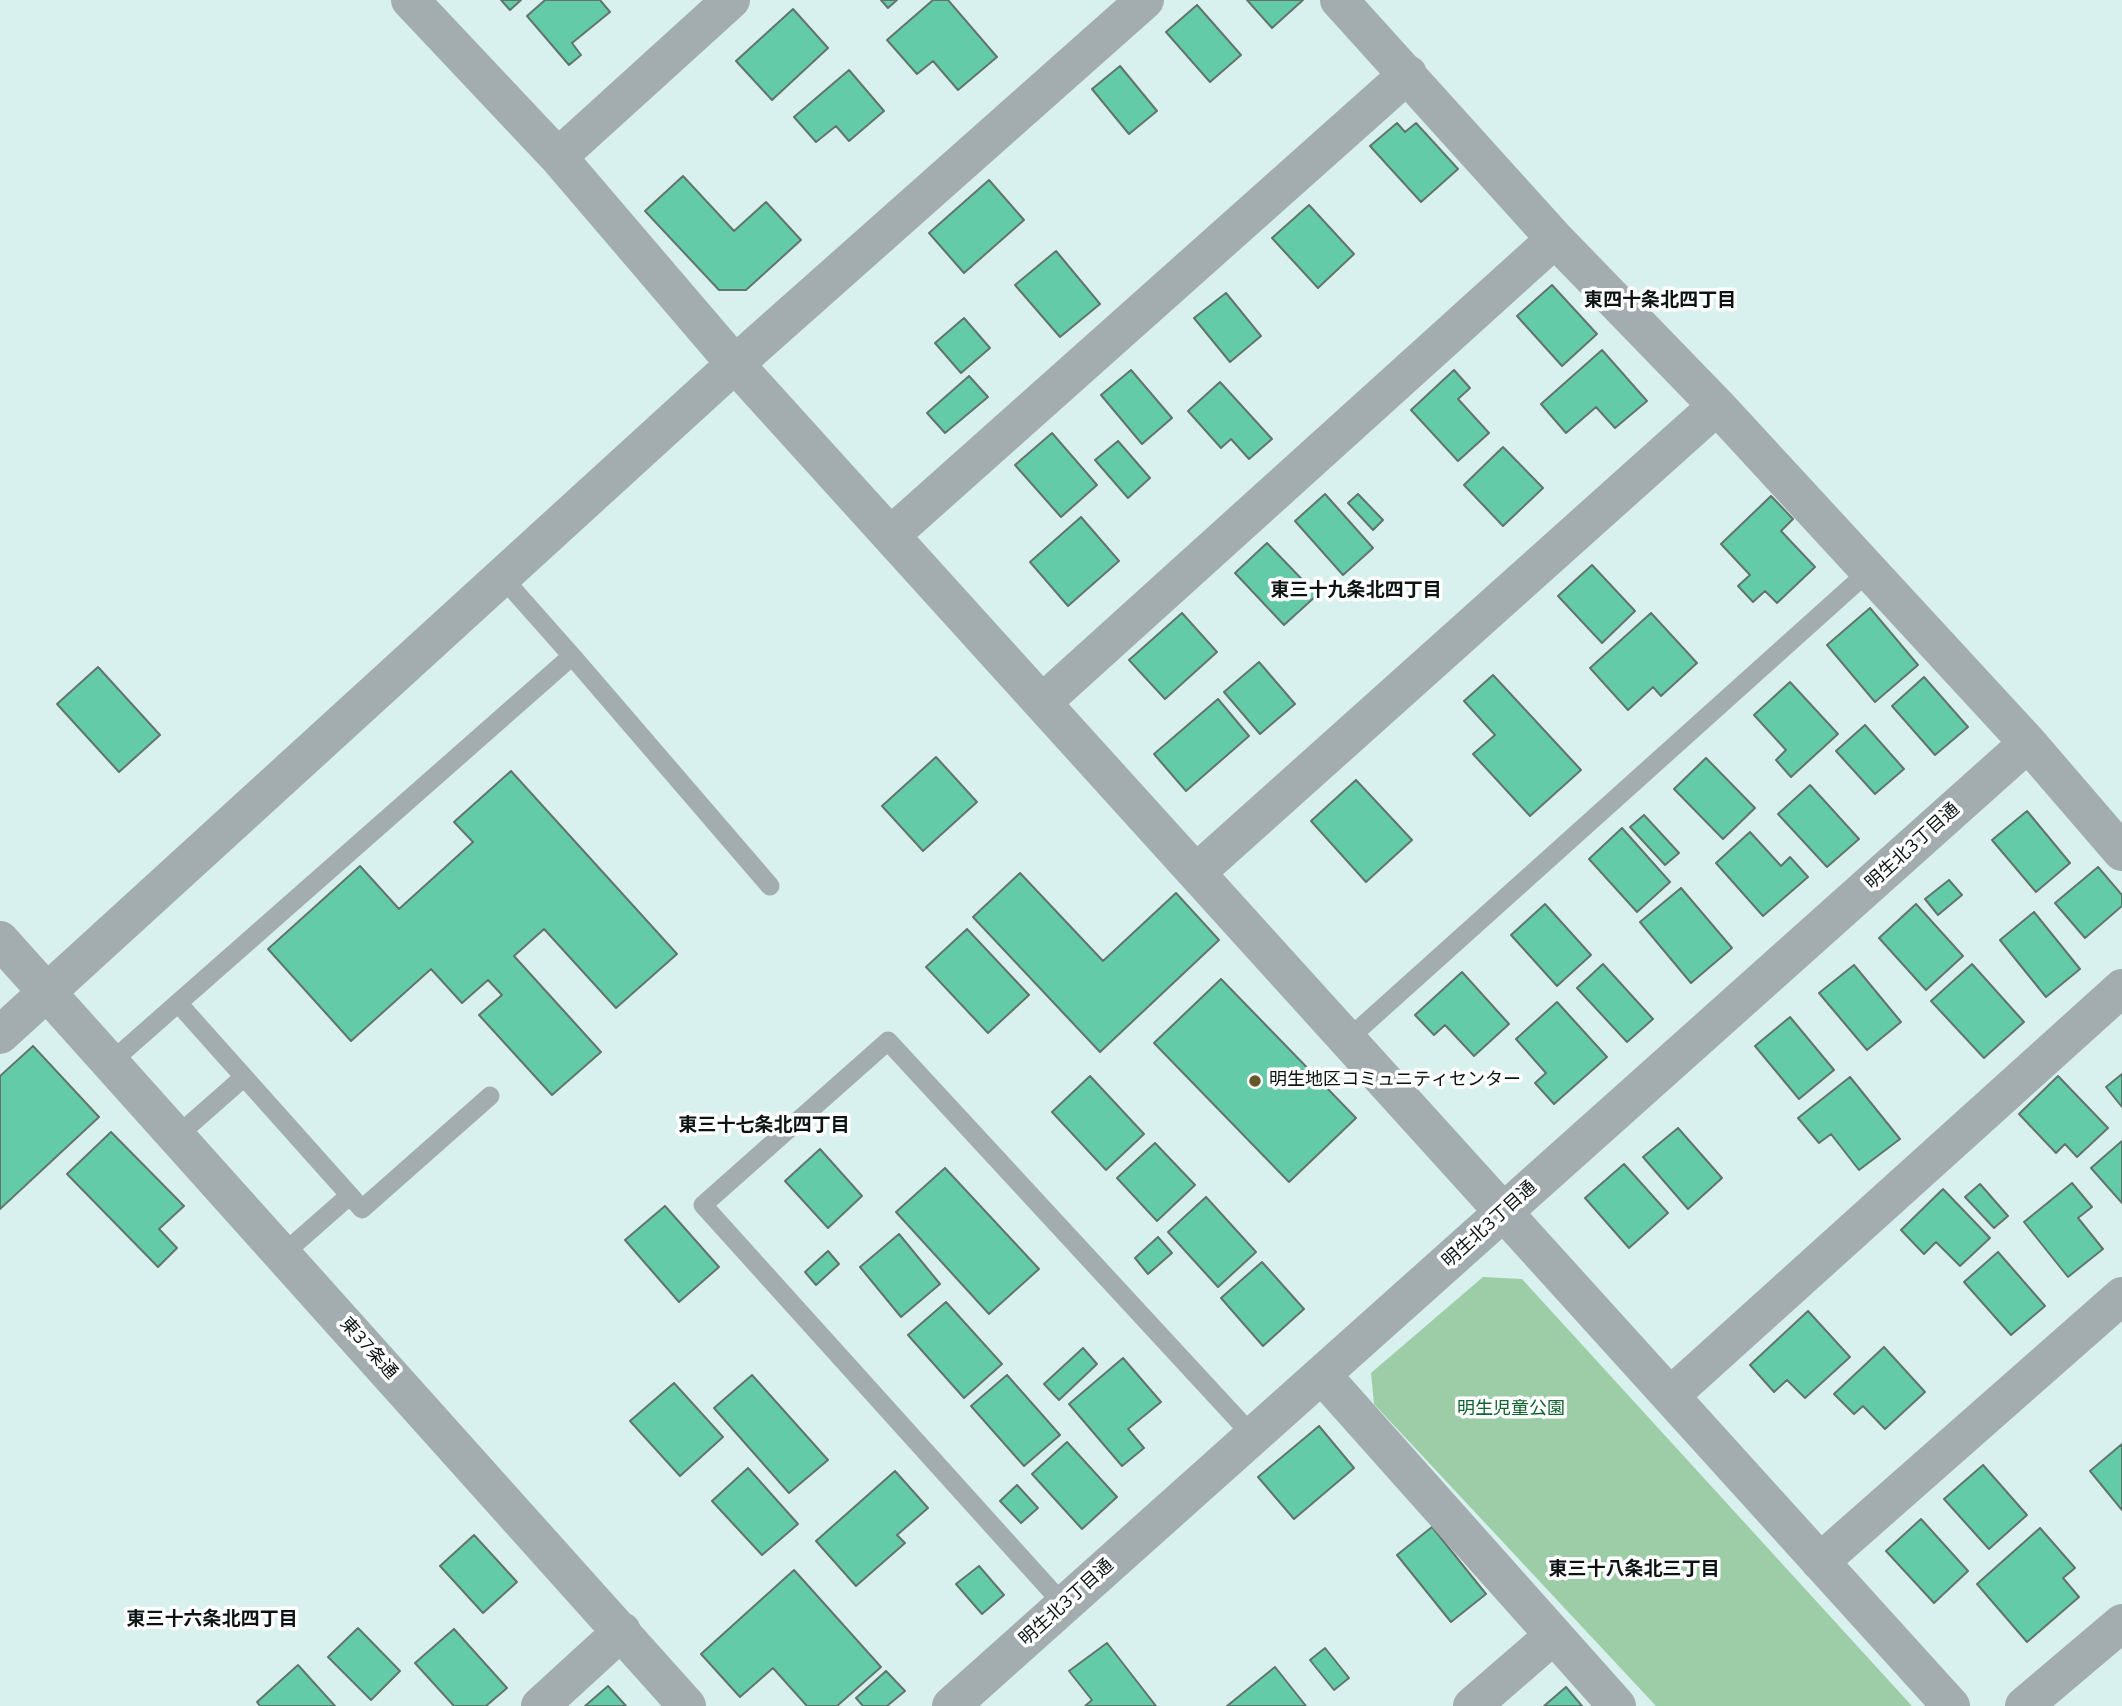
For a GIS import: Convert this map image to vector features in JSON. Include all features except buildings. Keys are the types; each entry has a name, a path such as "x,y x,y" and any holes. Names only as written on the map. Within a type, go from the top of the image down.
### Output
{"street":[{"path":"410,0 558,157 735,364 1951,1706"},
{"path":"558,157 731,0"},
{"path":"0,1035 735,364 1145,0"},
{"path":"1339,0 1555,239 1717,406 2028,743 2122,852"},
{"path":"891,535 1408,74"},
{"path":"1043,702 1555,239"},
{"path":"1197,872 1717,406"},
{"name":"明生北3丁目通","path":"951,1706 2028,743"},
{"name":"東37条通","path":"0,940 687,1706"},
{"path":"1670,1396 2122,988"},
{"path":"1820,1562 2122,1296"},
{"path":"1322,1375 1617,1706"},
{"path":"2024,1706 2122,1623"},
{"path":"540,1706 622,1631"},
{"path":"1472,1706 1554,1635"}],"lane":[{"path":"1347,1040 1869,571"},
{"path":"502,578 770,886"},
{"path":"111,1062 572,656"},
{"path":"178,1003 362,1209 490,1096"},
{"path":"1064,1605 703,1205 888,1041 1253,1436"},
{"path":"177,1136 244,1077"},
{"path":"283,1254 349,1196"}],"green space":[{"name":"明生児童公園","path":"1483,1277 1522,1279 1912,1706 1656,1706 1374,1404 1371,1373"}],"place":[{"name":"明生地区コミュニティセンター","path":"1255,1081"}],"district":[{"name":"東四十条北四丁目","path":"1660,301"},
{"name":"東三十九条北四丁目","path":"1356,591"},
{"name":"東三十七条北四丁目","path":"764,1126"},
{"name":"東三十八条北三丁目","path":"1634,1570"},
{"name":"東三十六条北四丁目","path":"212,1620"}]}
